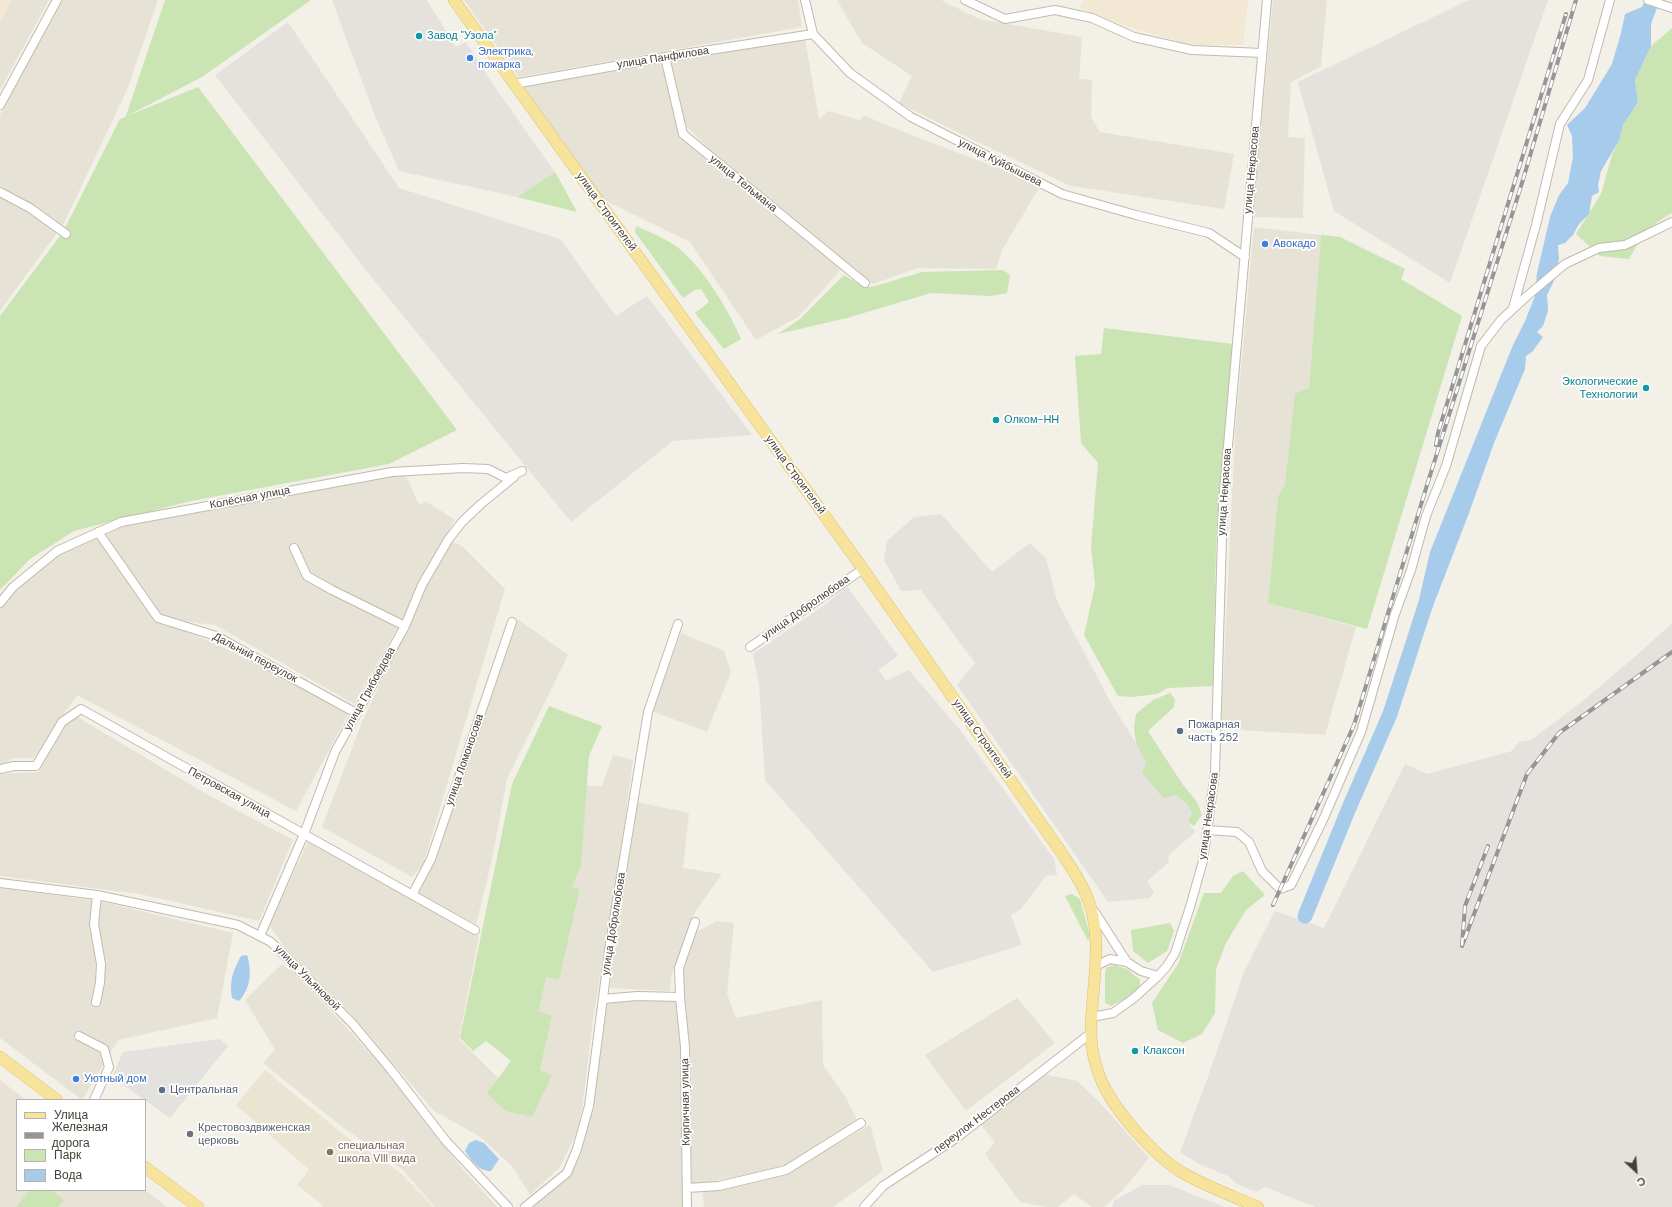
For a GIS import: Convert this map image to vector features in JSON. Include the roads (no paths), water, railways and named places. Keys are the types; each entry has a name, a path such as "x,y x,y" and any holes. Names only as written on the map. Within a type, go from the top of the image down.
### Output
{"main road":[{"name":"улица Строителей","path":"454,0 863,570 1061,852 1080,883 1090,905 1096,937 1096,966 1091,1033 1095,1064 1102,1082 1113,1102 1152,1148 1168,1163 1184,1173 1258,1207"},
{"path":"0,1057 56,1099"},
{"path":"146,1168 198,1207"}],"street":[{"path":"0,105 57,0"},
{"path":"805,0 813,34"},
{"path":"965,0 1005,19 1055,10 1092,18 1134,37 1192,50 1262,53"},
{"name":"улица Некрасова","path":"1092,1017 1113,1013 1134,998 1158,976 1175,953 1203,861 1215,773 1223,503 1266,0"},
{"path":"1513,308 1536,225 1560,124 1588,80 1610,0"},
{"path":"1648,0 1672,8"},
{"name":"улица Панфилова","path":"514,84 666,57 813,34"},
{"name":"улица Куйбышева","path":"813,34 850,73 911,117 1062,194 1136,215 1209,233 1245,257"},
{"name":"улица Тельмана","path":"666,57 682,134 865,283"},
{"path":"0,192 30,208 66,234"},
{"path":"1207,830 1238,832 1249,842 1262,871 1280,889 1292,885 1323,820 1361,732 1395,614 1411,570 1426,516 1446,466 1481,346 1501,320 1513,308 1565,264 1599,248 1625,245 1672,222"},
{"name":"Колёсная улица","path":"0,603 13,587 57,551 121,522 392,472 463,468 488,469 506,478 522,471"},
{"name":"улица Грибоедова","path":"260,936 304,834 335,752 405,626 422,585 448,540 462,522 476,508 522,471"},
{"name":"Дальний переулок","path":"98,532 158,618 216,636 356,713"},
{"path":"294,548 307,576 405,626"},
{"name":"улица Добролюбова","path":"750,647 863,570"},
{"name":"улица Ломоносова","path":"412,895 431,859 512,622"},
{"name":"улица Добролюбова","path":"525,1207 567,1173 577,1149 589,1106 612,936 648,712 678,624"},
{"name":"Петровская улица","path":"0,769 14,766 36,766 62,722 80,708 475,930"},
{"name":"улица Ульяновой","path":"0,883 97,895 238,925 271,942 352,1023 392,1071 446,1141 508,1207"},
{"path":"96,1002 100,983 101,964 94,924 97,895"},
{"path":"1090,905 1128,962 1141,971 1158,976"},
{"name":"Кирпичная улица","path":"687,1207 685,1047 679,968 695,922"},
{"path":"1096,966 1110,959 1128,962"},
{"path":"603,999 638,996 680,997"},
{"name":"переулок Нестерова","path":"864,1207 883,1186 954,1140 1091,1033"},
{"path":"78,1036 104,1049 107,1057 109,1067 94,1099"},
{"path":"687,1188 719,1186 786,1170 861,1123"}],"water":[{"path":"1645,0 1660,0 1651,24 1651,46 1635,80 1638,102 1623,125 1619,141 1601,171 1598,185 1599,192 1592,196 1589,214 1579,224 1573,235 1565,243 1558,245 1559,259 1553,283 1547,295 1548,311 1543,326 1537,332 1543,337 1532,352 1526,356 1525,369 1494,443 1428,619 1423,626 1414,621 1430,552 1513,345 1535,296 1537,273 1550,217 1559,195 1568,183 1573,157 1572,136 1567,125 1585,108 1612,64 1625,14 1642,7"},
{"path":"247,955 250,967 248,985 239,1001 232,998 231,981 241,956"},
{"path":"476,1140 484,1143 499,1159 491,1171 483,1170 479,1167 473,1162 465,1151 469,1143"}],"waterway":[{"path":"1305,916 1349,808 1390,714 1425,606"}],"railway":[{"path":"1273,905 1354,725 1427,485 1522,183 1576,0"},
{"path":"1436,445 1438,433 1566,14"},
{"path":"1488,846 1465,906 1462,946 1527,774 1559,733 1672,652"}],"place":[{"name":"Завод \"Узола\"","path":"419,36"},
{"name":"Электрика, пожарка","path":"470,58"},
{"name":"Авокадо","path":"1265,244"},
{"name":"Экологические Технологии","path":"1646,388"},
{"name":"Олком-НН","path":"996,420"},
{"name":"Пожарная часть 252","path":"1180,731"},
{"name":"Клаксон","path":"1135,1051"},
{"name":"Уютный дом","path":"76,1079"},
{"name":"Центральная","path":"162,1090"},
{"name":"Крестовоздвиженская церковь","path":"190,1134"},
{"name":"специальная школа VIII вида","path":"330,1152"}]}
